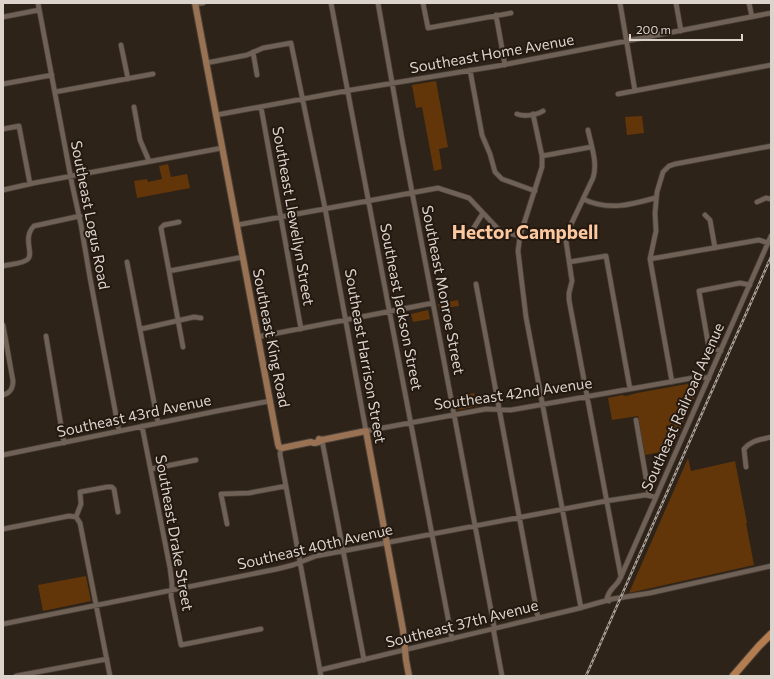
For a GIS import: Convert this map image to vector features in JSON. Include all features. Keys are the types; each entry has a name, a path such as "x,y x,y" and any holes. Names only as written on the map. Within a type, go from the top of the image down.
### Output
{"highway":[{"path":"734,676 771,634"}],"main road":[{"name":"Southeast King Road","path":"195,4 278,444 281,448"},
{"name":"Southeast 42nd Avenue","path":"281,448 311,442 314,444 322,440 366,431"},
{"name":"Southeast Harrison Street","path":"366,431 403,630 409,676"}],"street":[{"name":"Southeast Logus Road","path":"38,3 80,216 90,278 119,431"},
{"path":"195,4 203,3"},
{"name":"Southeast Jackson Street","path":"331,3 452,639"},
{"name":"Southeast Monroe Street","path":"378,3 502,676"},
{"path":"423,3 428,28 511,12"},
{"path":"620,3 635,91"},
{"path":"676,3 681,31"},
{"path":"749,3 752,17"},
{"path":"3,17 40,10"},
{"name":"Southeast Home Avenue","path":"216,115 505,65 771,13"},
{"path":"496,15 505,65"},
{"name":"Southeast Harrison Street","path":"253,52 263,48 291,42 325,208 366,431"},
{"path":"122,45 128,79"},
{"path":"206,63 247,55 253,52 257,75"},
{"path":"618,94 771,65"},
{"path":"470,70 482,135 490,154 495,172 502,179 535,191"},
{"path":"55,92 153,74"},
{"path":"3,84 52,75"},
{"path":"134,107 140,140 149,161"},
{"name":"Southeast Llewellyn Street","path":"261,107 301,329"},
{"path":"517,114 521,116 543,111"},
{"path":"533,114 542,156 541,173 520,236 518,251 526,317 581,608"},
{"path":"3,129 19,126 30,184"},
{"path":"588,130 595,163 595,171 566,235 572,281 569,292 569,300 621,577"},
{"path":"672,382 650,259 656,231 655,198 662,175 665,170 674,164 771,146"},
{"path":"542,156 592,147"},
{"path":"3,190 222,148"},
{"path":"236,225 369,200 432,189 442,189 469,198 500,231 520,236"},
{"path":"583,199 597,205 611,207 655,198"},
{"path":"757,202 766,198 771,198"},
{"path":"473,236 473,229 483,213"},
{"path":"705,215 710,220 714,248"},
{"path":"3,266 28,259 30,256 29,235 34,226 80,216"},
{"path":"179,222 164,225 161,228 183,347"},
{"name":"Southeast Railroad Avenue","path":"610,601 607,598 608,594 621,577 771,236"},
{"path":"650,259 759,240 768,243"},
{"path":"569,262 606,256 630,389"},
{"path":"169,271 243,257"},
{"path":"128,262 158,423"},
{"path":"721,351 712,348 708,343 699,291 740,283 750,285"},
{"path":"476,284 538,618"},
{"path":"258,337 433,303"},
{"path":"141,329 194,317 201,318"},
{"path":"3,324 13,381 11,390 3,395"},
{"path":"46,336 64,443"},
{"name":"Southeast 42nd Avenue","path":"366,431 483,409 511,410 701,376 709,378"},
{"name":"Southeast 43rd Avenue","path":"3,455 270,401"},
{"path":"636,420 649,495"},
{"name":"Southeast Drake Street","path":"142,426 170,568 172,590 171,596 181,645 261,629"},
{"path":"746,467 744,449 754,441 771,437"},
{"path":"322,440 364,660"},
{"name":"Southeast King Road","path":"281,448 280,454 321,676"},
{"path":"151,469 196,460"},
{"path":"76,517 81,504 80,492 109,486 114,489 118,512"},
{"path":"227,524 221,494 248,493 286,486"},
{"name":"Southeast 40th Avenue","path":"3,624 277,569 316,556 606,501 649,495 656,497"},
{"path":"3,530 71,516 76,517 80,523 110,676"},
{"name":"Southeast 37th Avenue","path":"320,670 610,601 627,600 650,593 771,566"},
{"path":"16,676 107,659"}],"shaded area":[{"path":"436,81 448,147 439,149 442,169 434,171 422,107 416,108 412,85"},
{"path":"642,116 644,133 627,135 625,117"},
{"path":"168,164 171,177 187,174 190,188 137,198 134,181 147,179 148,182 162,179 159,166"},
{"path":"458,300 459,306 439,309 438,304"},
{"path":"428,310 430,319 413,322 411,314"},
{"path":"698,382 700,384 671,450 645,455 638,416 612,420 608,398"},
{"path":"474,393 477,406 458,410 456,397"},
{"path":"688,458 691,471 735,461 754,565 629,593"},
{"path":"86,576 91,601 43,611 38,585"}],"railway":[{"path":"586,676 771,257"}],"district":[{"name":"Hector Campbell","path":"525,232"}]}
